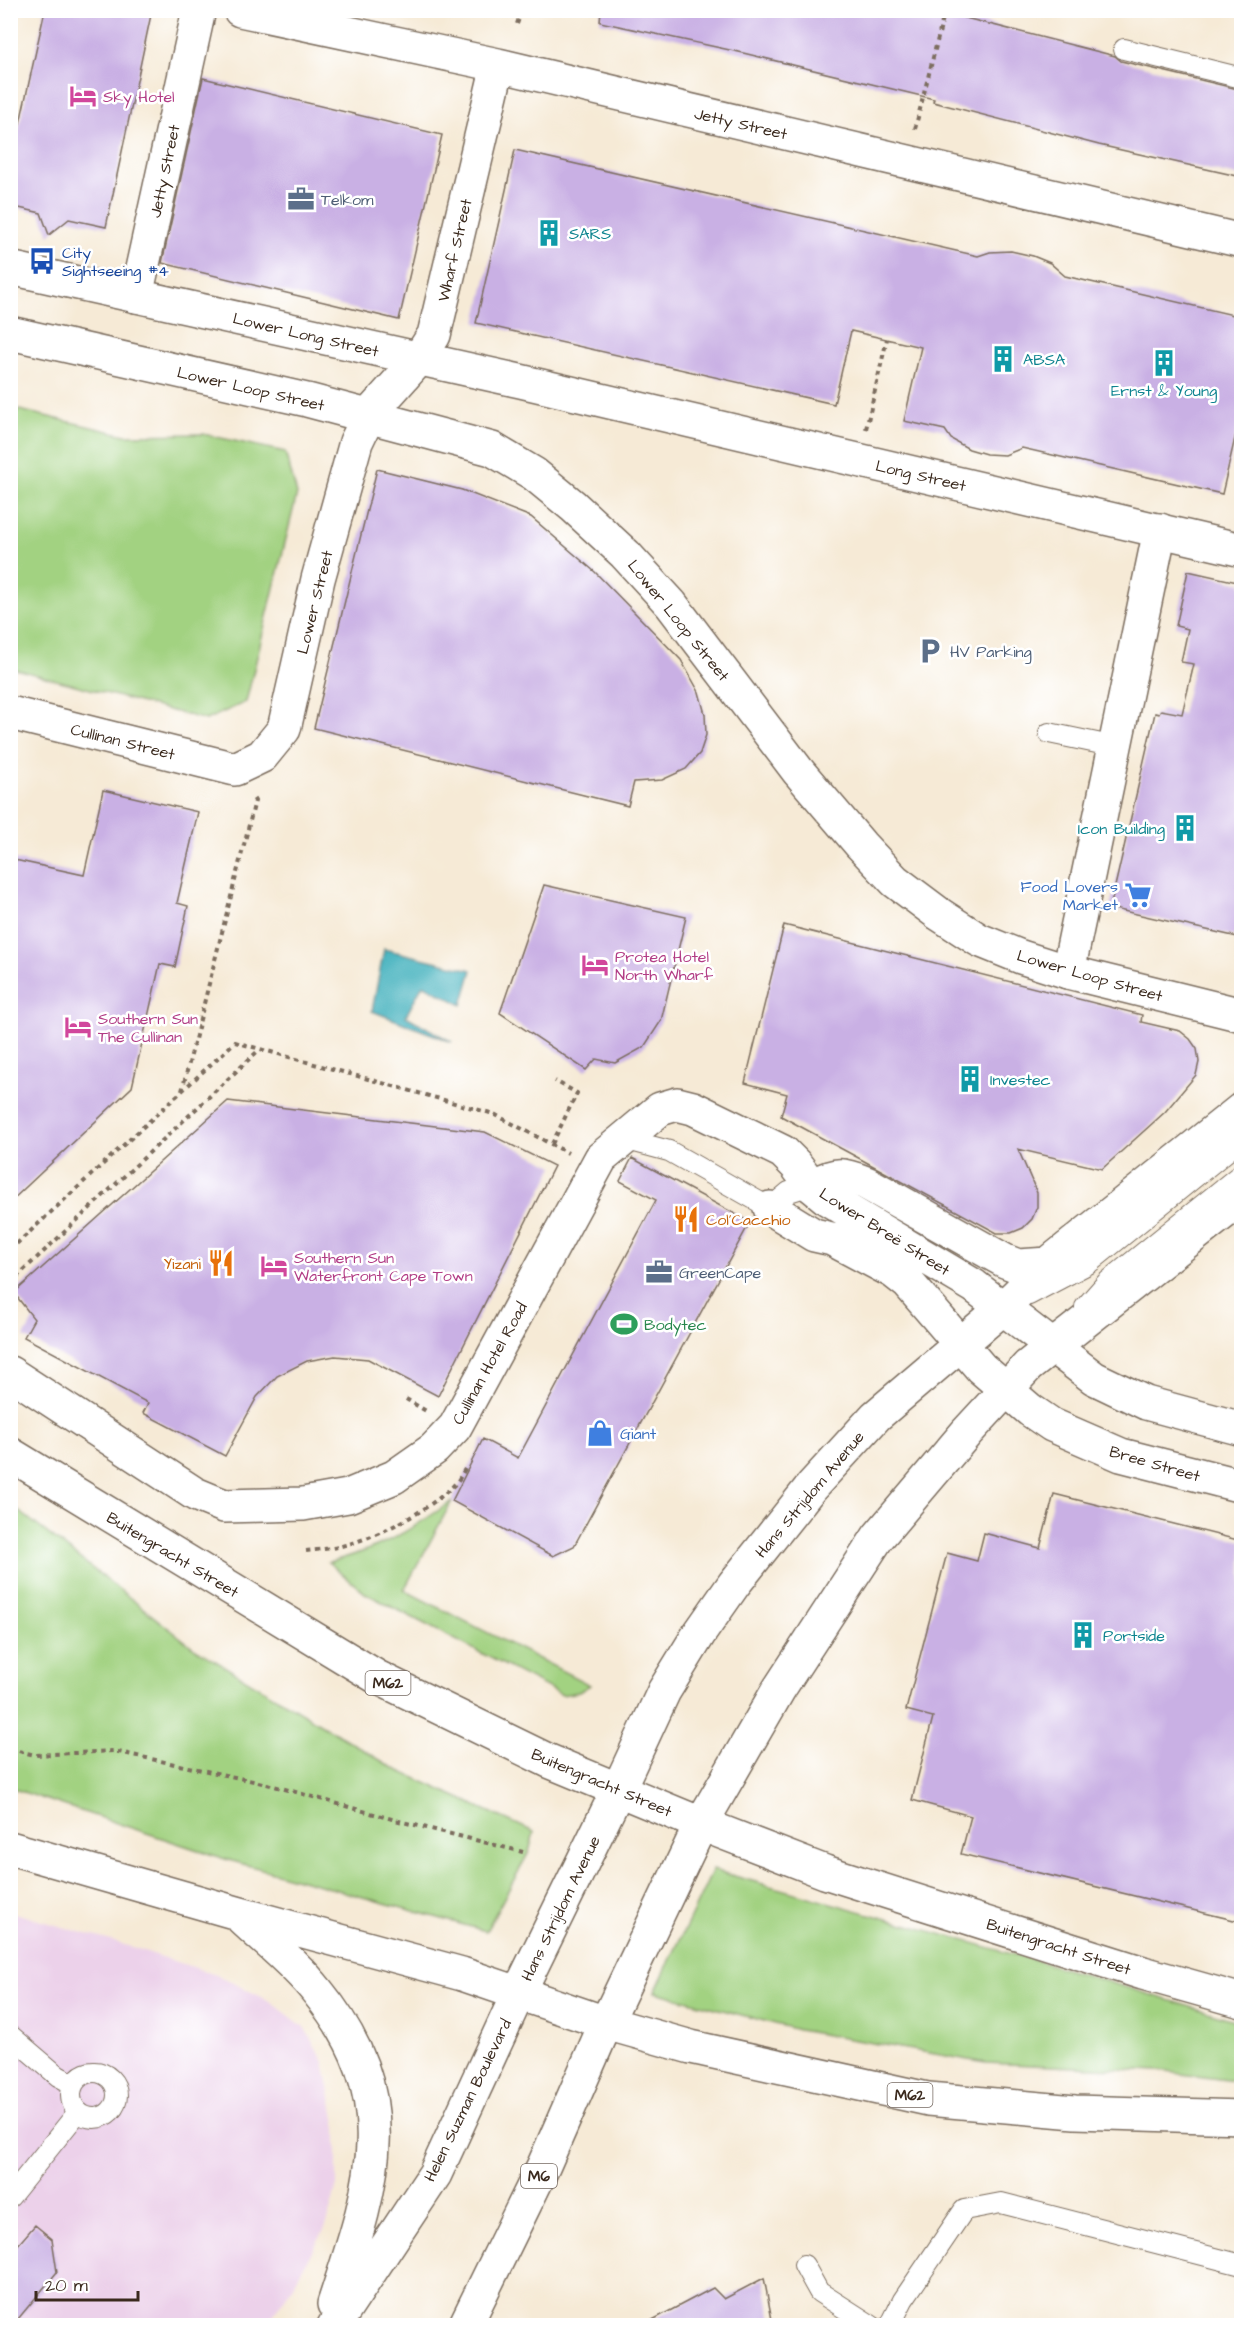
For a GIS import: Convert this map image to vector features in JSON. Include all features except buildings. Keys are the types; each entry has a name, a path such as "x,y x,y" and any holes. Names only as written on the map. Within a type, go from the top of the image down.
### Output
{"street":[{"name":"Jetty Street","path":"136,296 199,10"},
{"name":"Jetty Street","path":"240,10 498,65 1242,241"},
{"name":"Wharf Street","path":"369,415 418,360 434,335 498,65"},
{"name":"Lower Long Street","path":"10,268 520,381 1160,530"},
{"name":"Lower Loop Street","path":"10,333 369,415 492,449 542,481 625,554 671,604 798,771 895,881 979,940 1068,972 1242,1015"},
{"name":"Lower Street","path":"235,769 262,756 284,729 318,579 347,470 356,442 369,415"},
{"path":"1068,972 1160,530 1242,550"},
{"name":"Cullinan Street","path":"10,713 235,769"},
{"name":"Lower Breë Street","path":"634,1130 660,1109 677,1104 693,1108 783,1152 811,1185 828,1199 974,1286 1003,1308"},
{"name":"Hans Strijdom Avenue","path":"518,1994 664,1691 699,1634 734,1584 812,1486 876,1416 1003,1308 1048,1264 1242,1109"},
{"name":"Cullinan Hotel Road","path":"10,1373 195,1494 224,1506 303,1504 348,1496 394,1477 434,1449 455,1428 601,1158 634,1130"},
{"path":"811,1185 836,1175 847,1175 866,1183 1005,1261 1018,1266 1048,1264"},
{"path":"701,1824 779,1689 878,1537 1005,1389 1051,1347 1242,1198"},
{"name":"Lower Breë Street","path":"770,1208 814,1235 832,1239 894,1272 920,1297 959,1345"},
{"path":"1003,1308 1051,1347 1094,1378 1118,1391 1146,1403 1242,1429"},
{"name":"Bree Street","path":"959,1345 1005,1389 1052,1425 1121,1455 1242,1486"},
{"name":"Buitengracht Street","path":"10,1454 376,1677 549,1761 825,1872 1143,1973 1242,2001"},
{"name":"M6","path":"465,2325 544,2165 606,2023 701,1824"},
{"name":"M62","path":"10,1848 462,1974 606,2023 691,2047 928,2099 1076,2112 1242,2117"},
{"path":"237,1913 295,1966 332,2010 352,2045 369,2091 374,2129 368,2197 327,2325"},
{"name":"Helen Suzman Boulevard","path":"334,2325 435,2174 518,1994"}],"lane":[{"path":"1124,49 1242,78"},
{"path":"1049,733 1116,747"},
{"name":"Lower Breë Street","path":"634,1130 770,1208"},
{"path":"1003,1308 1088,1264 1242,1139"},
{"path":"1051,1347 1107,1282 1242,1173"},
{"path":"770,1208 789,1192 811,1185"},
{"path":"10,2035 58,2076 74,2084"},
{"path":"99,2072 112,2079 118,2093 114,2108 101,2118 85,2117 78,2112 71,2099 74,2084 84,2073 99,2072"},
{"path":"10,2197 78,2112"},
{"path":"890,2325 903,2300 964,2210 1001,2203 1242,2265"},
{"path":"804,2265 819,2292 872,2325"}],"path":[{"path":"517,24 522,10"},
{"path":"914,133 945,10"},
{"path":"865,431 886,339"},
{"path":"182,1091 255,801 235,769"},
{"path":"10,1250 235,1042 494,1114 571,1154 566,1162"},
{"path":"10,1283 259,1050"},
{"path":"552,1144 577,1093 555,1081"},
{"path":"10,1749 35,1755 114,1751 267,1784 399,1821 523,1852"}],"shaded area":[{"path":"11,1912 135,1948 216,1975 270,2001 304,2027 324,2062 337,2128 337,2185 326,2226 290,2291 266,2325 11,2326"}],"green space":[{"path":"11,408 125,435 203,434 285,452 297,494 246,702 206,720 11,668"},
{"path":"452,1501 404,1590 590,1685 579,1692 562,1695 365,1593 328,1562 378,1546"},
{"path":"10,1504 194,1648 395,1769 534,1832 529,1852 486,1931 225,1859 11,1788"},
{"path":"713,1870 1069,1970 1241,2022 1241,2082 1158,2071 986,2063 798,2030 655,1992"}],"water":[{"path":"384,949 472,970 462,1005 423,984 406,1016 452,1042 372,1011"}],"place":[{"name":"Sky Hotel","path":"83,96"},
{"name":"Telkom","path":"301,199"},
{"name":"SARS","path":"549,233"},
{"name":"City Sightseeing #4","path":"42,261"},
{"name":"ABSA","path":"1003,359"},
{"name":"Ernst & Young","path":"1164,363"},
{"name":"HV Parking","path":"930,651"},
{"name":"Icon Building","path":"1185,828"},
{"name":"Food Lovers Market","path":"1138,895"},
{"name":"Protea Hotel North Wharf","path":"595,965"},
{"name":"Southern Sun The Cullinan","path":"78,1027"},
{"name":"Investec","path":"970,1079"},
{"name":"Col’Cacchio","path":"686,1219"},
{"name":"Yizani","path":"221,1263"},
{"name":"Southern Sun Waterfront Cape Town","path":"274,1266"},
{"name":"GreenCape","path":"659,1272"},
{"name":"Bodytec","path":"624,1324"},
{"name":"Giant","path":"600,1433"},
{"name":"Portside","path":"1083,1635"}]}
